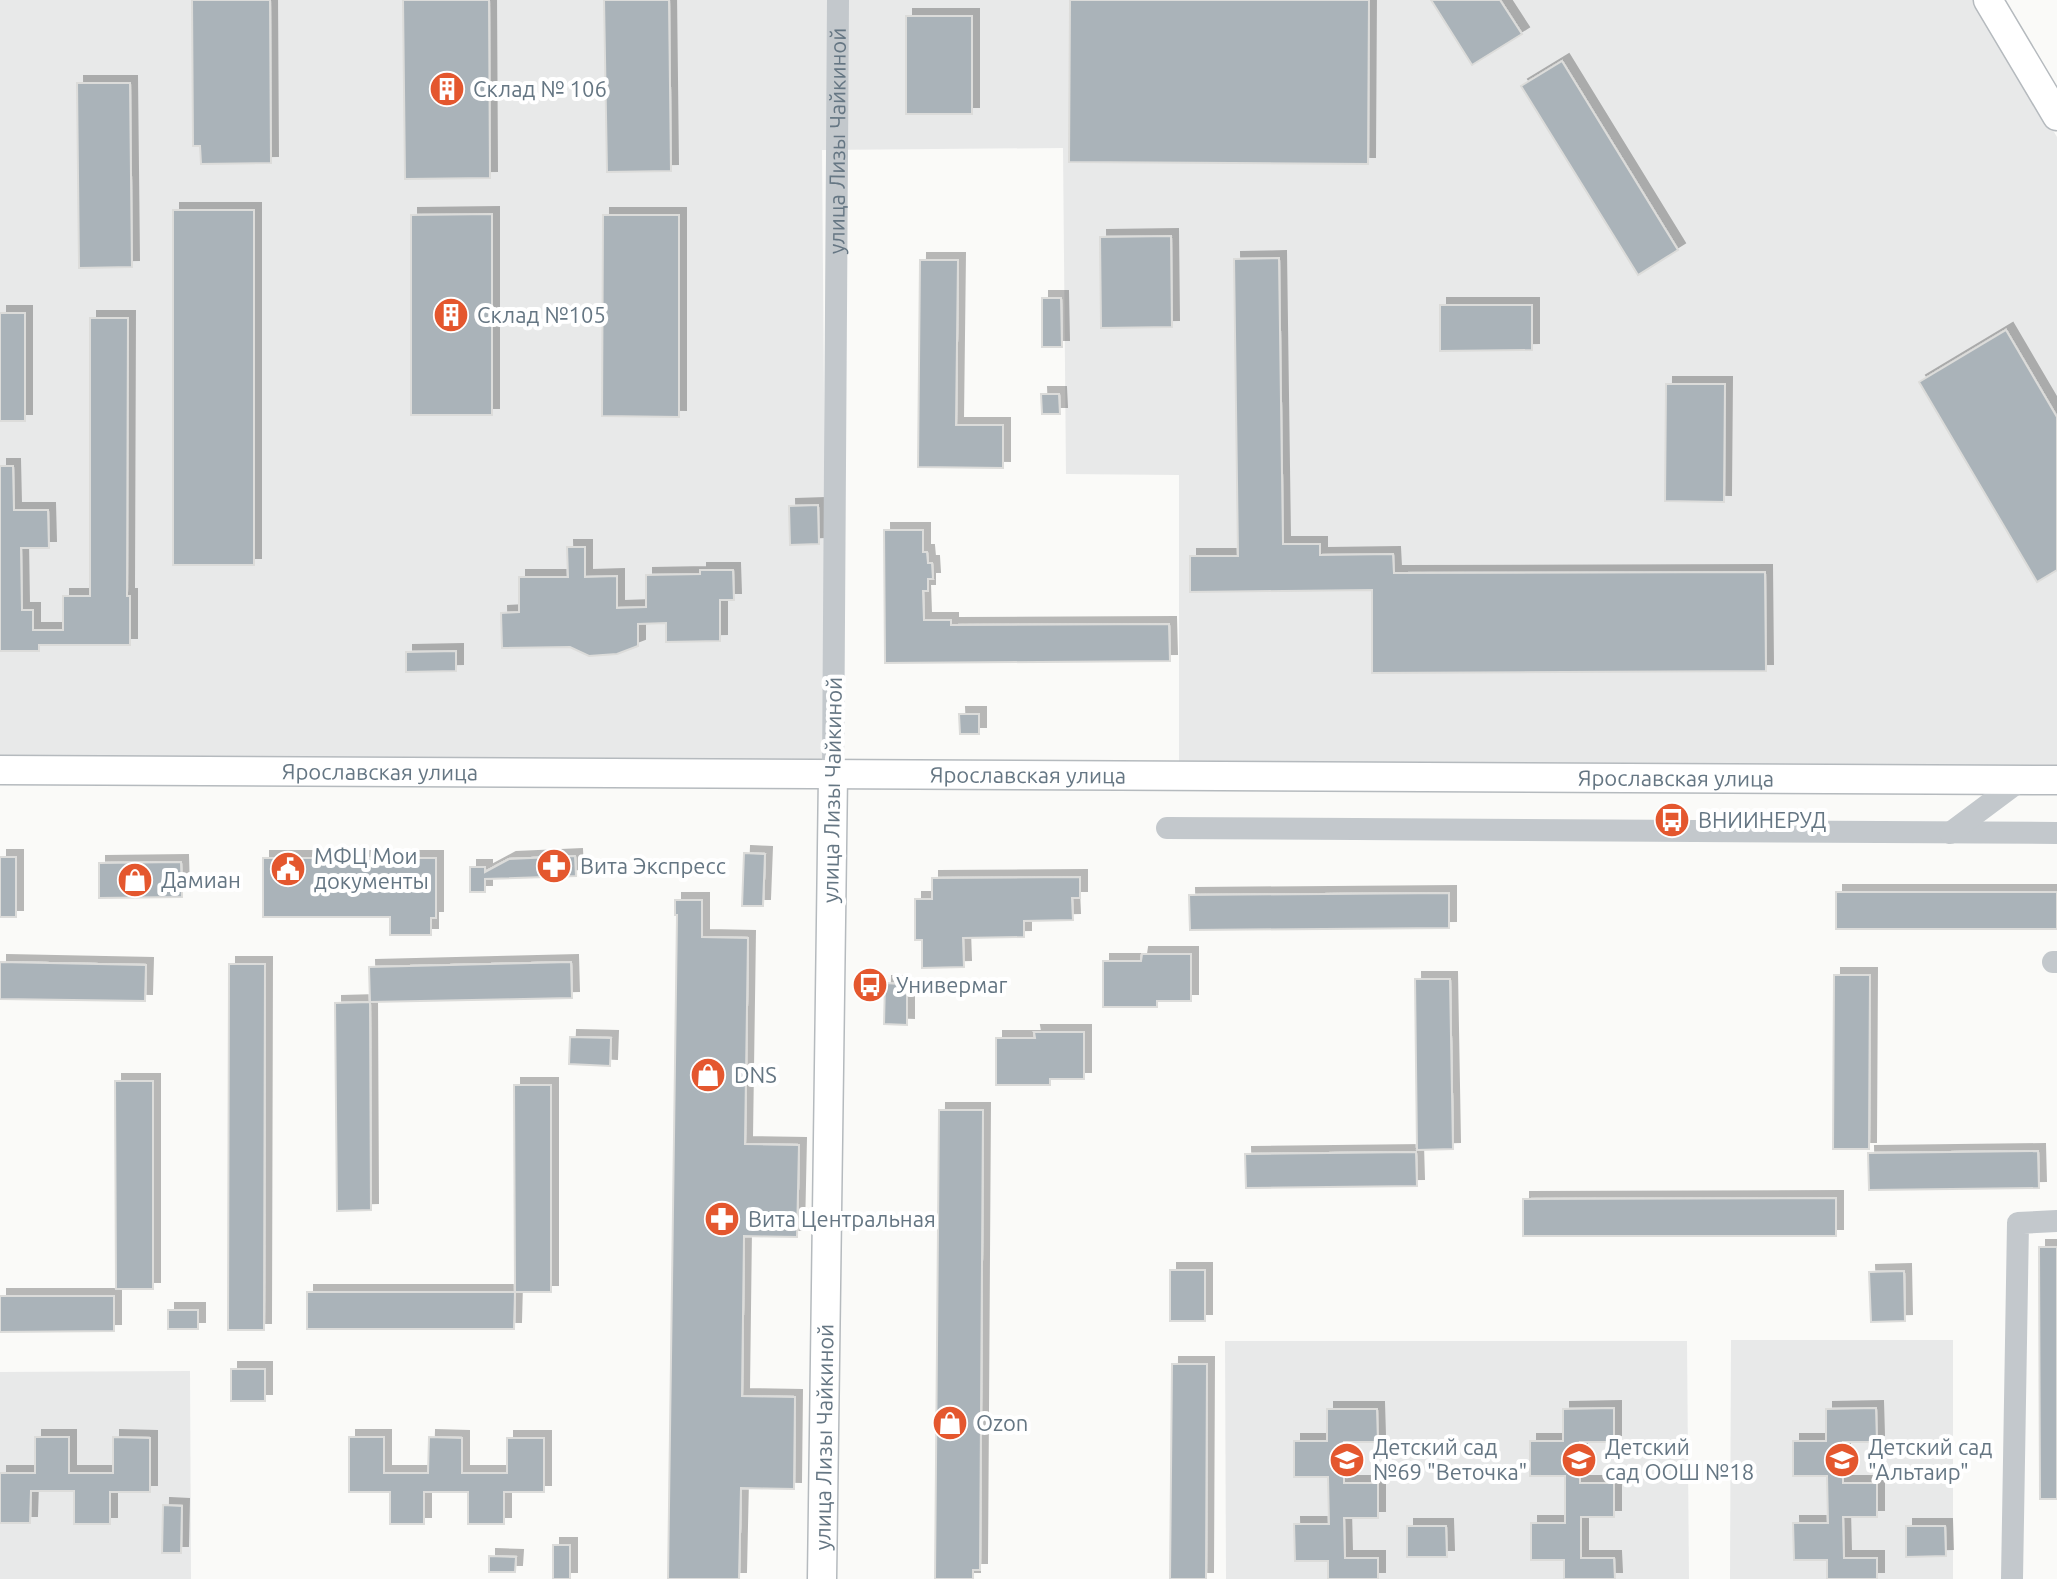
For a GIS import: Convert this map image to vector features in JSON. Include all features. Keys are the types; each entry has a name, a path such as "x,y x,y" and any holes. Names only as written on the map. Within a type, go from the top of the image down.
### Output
{"main road":[{"path":"1988,0 2057,116"},
{"name":"Ярославская улица","path":"0,770 2057,780"},
{"name":"улица Лизы Чайкиной","path":"822,1579 833,775"}],"street":[{"name":"улица Лизы Чайкиной","path":"833,775 838,0"},
{"path":"1950,833 2021,780"},
{"path":"1167,828 2057,833"},
{"path":"2012,1579 2018,1223 2057,1221"}],"shaded area":[{"path":"0,0 1975,0 2057,137 2057,773 1179,768 1179,475 1066,474 1063,148 822,150 827,767 0,759"},
{"name":"Детский сад \"Альтаир\"","path":"1731,1340 1953,1340 1953,1579 1730,1579"},
{"path":"1225,1341 1687,1341 1689,1579 1226,1579"},
{"path":"190,1371 191,1579 0,1579 0,1372"}],"building":[{"path":"192,0 270,0 271,163 201,164 200,146 193,146"},
{"name":"Склад № 106","path":"403,0 489,0 490,178 405,179"},
{"path":"604,0 669,0 671,171 607,172"},
{"path":"1070,0 1369,0 1368,164 1069,162"},
{"path":"1431,0 1500,0 1522,34 1472,65"},
{"path":"906,16 972,16 972,114 906,114"},
{"path":"1562,61 1678,250 1638,275 1521,86"},
{"path":"77,83 130,83 132,267 79,268"},
{"path":"173,210 254,210 254,565 173,565"},
{"name":"Склад №105","path":"492,214 492,415 411,415 411,215"},
{"path":"603,215 679,215 679,417 602,416"},
{"path":"1171,236 1172,327 1101,328 1100,237"},
{"path":"1279,258 1283,544 1320,544 1320,555 1393,554 1394,573 1765,572 1766,671 1372,673 1372,590 1190,592 1190,556 1238,556 1234,259"},
{"path":"920,260 958,260 956,425 1003,425 1003,468 918,467"},
{"path":"1042,298 1061,298 1062,347 1042,347"},
{"path":"1440,305 1532,305 1532,350 1440,351"},
{"path":"0,313 25,313 25,421 0,421"},
{"path":"90,318 128,318 127,596 130,596 130,645 39,645 39,651 0,651 0,466 13,466 14,510 48,510 49,548 21,548 22,610 33,610 33,630 63,630 63,596 90,596"},
{"path":"2006,330 2057,417 2057,570 2037,582 1919,382"},
{"path":"1666,384 1725,384 1724,502 1665,501"},
{"path":"1041,394 1059,394 1060,414 1042,414"},
{"path":"818,505 819,544 790,545 789,506"},
{"path":"884,530 923,530 923,552 927,552 928,563 932,563 933,579 928,579 928,591 923,591 924,620 951,620 951,625 1169,624 1170,661 885,663"},
{"path":"567,547 585,547 585,577 617,576 617,608 646,607 646,575 733,570 734,600 720,600 720,641 666,642 666,623 638,624 638,646 617,654 589,656 570,647 502,648 501,613 519,612 519,577 568,577"},
{"path":"456,651 456,671 406,672 406,652"},
{"path":"959,714 979,714 979,734 960,734"},
{"path":"744,853 765,854 763,906 742,906"},
{"path":"575,856 576,876 485,879 485,892 470,892 470,867 485,867 485,872 509,859"},
{"path":"0,857 16,857 16,917 0,917"},
{"path":"263,858 436,858 436,918 431,918 431,935 390,935 390,917 263,917"},
{"path":"181,862 182,897 99,898 99,863"},
{"path":"1080,877 1080,898 1072,898 1073,920 1024,921 1024,937 963,938 964,967 922,968 922,940 915,940 915,899 932,899 932,878"},
{"path":"1836,892 2057,892 2057,929 1836,929"},
{"path":"1449,893 1449,928 1190,930 1189,895"},
{"path":"675,900 702,900 702,937 748,938 745,1144 799,1145 797,1237 744,1236 742,1396 795,1397 794,1489 741,1488 739,1579 668,1579"},
{"path":"1142,954 1191,954 1191,1001 1157,1001 1157,1007 1103,1007 1103,961 1141,961"},
{"path":"0,962 146,965 145,1001 0,999"},
{"path":"571,962 572,998 370,1002 369,967"},
{"path":"229,964 265,964 264,1330 228,1330"},
{"path":"1834,975 1870,975 1869,1149 1833,1149"},
{"path":"1415,979 1450,979 1453,1149 1417,1150"},
{"path":"885,983 900,984 907,995 907,1025 884,1024"},
{"path":"370,1002 371,1210 337,1211 335,1003"},
{"path":"1034,1032 1084,1032 1084,1079 1050,1079 1050,1085 996,1085 996,1038 1035,1038"},
{"path":"570,1037 611,1038 610,1066 569,1064"},
{"path":"115,1081 153,1081 153,1289 116,1289"},
{"path":"514,1085 551,1085 551,1292 515,1292"},
{"path":"939,1110 983,1110 980,1570 973,1570 973,1579 935,1579"},
{"path":"2038,1151 2039,1188 1869,1190 1868,1153"},
{"path":"1416,1152 1417,1186 1246,1188 1245,1154"},
{"path":"1836,1198 1836,1236 1523,1236 1523,1199"},
{"path":"2039,1247 2057,1247 2057,1499 2040,1499"},
{"path":"1170,1270 1205,1270 1205,1321 1170,1321"},
{"path":"1904,1271 1905,1321 1871,1322 1869,1272"},
{"path":"307,1292 515,1292 514,1329 307,1329"},
{"path":"0,1296 114,1296 114,1331 0,1332"},
{"path":"168,1310 198,1310 198,1329 168,1329"},
{"path":"1172,1364 1207,1364 1206,1579 1170,1579"},
{"path":"231,1369 265,1369 265,1401 231,1401"},
{"path":"1614,1408 1614,1442 1580,1442 1580,1483 1614,1483 1614,1517 1581,1517 1581,1558 1614,1558 1615,1579 1564,1579 1564,1560 1531,1560 1531,1523 1565,1523 1565,1476 1530,1476 1530,1441 1563,1441 1563,1409"},
{"path":"1876,1408 1877,1442 1843,1442 1843,1483 1877,1483 1877,1517 1843,1517 1844,1558 1877,1558 1877,1579 1827,1579 1827,1560 1794,1560 1793,1523 1828,1523 1827,1476 1793,1476 1793,1441 1826,1441 1826,1409"},
{"path":"1327,1409 1377,1409 1378,1442 1344,1442 1344,1483 1378,1483 1378,1518 1344,1518 1345,1558 1378,1558 1378,1579 1328,1579 1328,1561 1295,1561 1294,1524 1329,1524 1328,1477 1294,1477 1294,1441 1327,1441"},
{"path":"35,1437 69,1437 69,1473 113,1473 113,1437 150,1438 150,1492 110,1492 110,1524 74,1524 74,1491 31,1491 30,1523 0,1523 0,1473 35,1473"},
{"path":"349,1437 384,1437 384,1473 428,1473 429,1437 462,1438 462,1473 507,1473 507,1438 544,1438 544,1492 504,1492 504,1524 468,1524 468,1492 424,1492 424,1524 390,1524 390,1492 349,1492"},
{"path":"163,1505 182,1506 181,1553 162,1553"},
{"path":"1407,1526 1446,1526 1447,1557 1407,1557"},
{"path":"1906,1526 1945,1526 1946,1556 1906,1557"},
{"path":"553,1545 570,1545 570,1579 553,1579"},
{"path":"489,1556 516,1557 515,1572 489,1572"}],"place":[{"name":"Склад № 106","path":"447,89"},
{"name":"Склад №105","path":"451,315"},
{"name":"ВНИИНЕРУД","path":"1672,820"},
{"name":"Вита Экспресс","path":"554,866"},
{"name":"МФЦ Мои документы","path":"288,869"},
{"name":"Дамиан","path":"135,880"},
{"name":"Универмаг","path":"870,985"},
{"name":"DNS","path":"708,1075"},
{"name":"Вита Центральная","path":"722,1219"},
{"name":"Ozon","path":"950,1423"},
{"name":"Детский сад №69 \"Веточка\"","path":"1347,1460"},
{"name":"Детский сад ООШ №18","path":"1579,1460"},
{"name":"Детский сад \"Альтаир\"","path":"1842,1460"}]}
